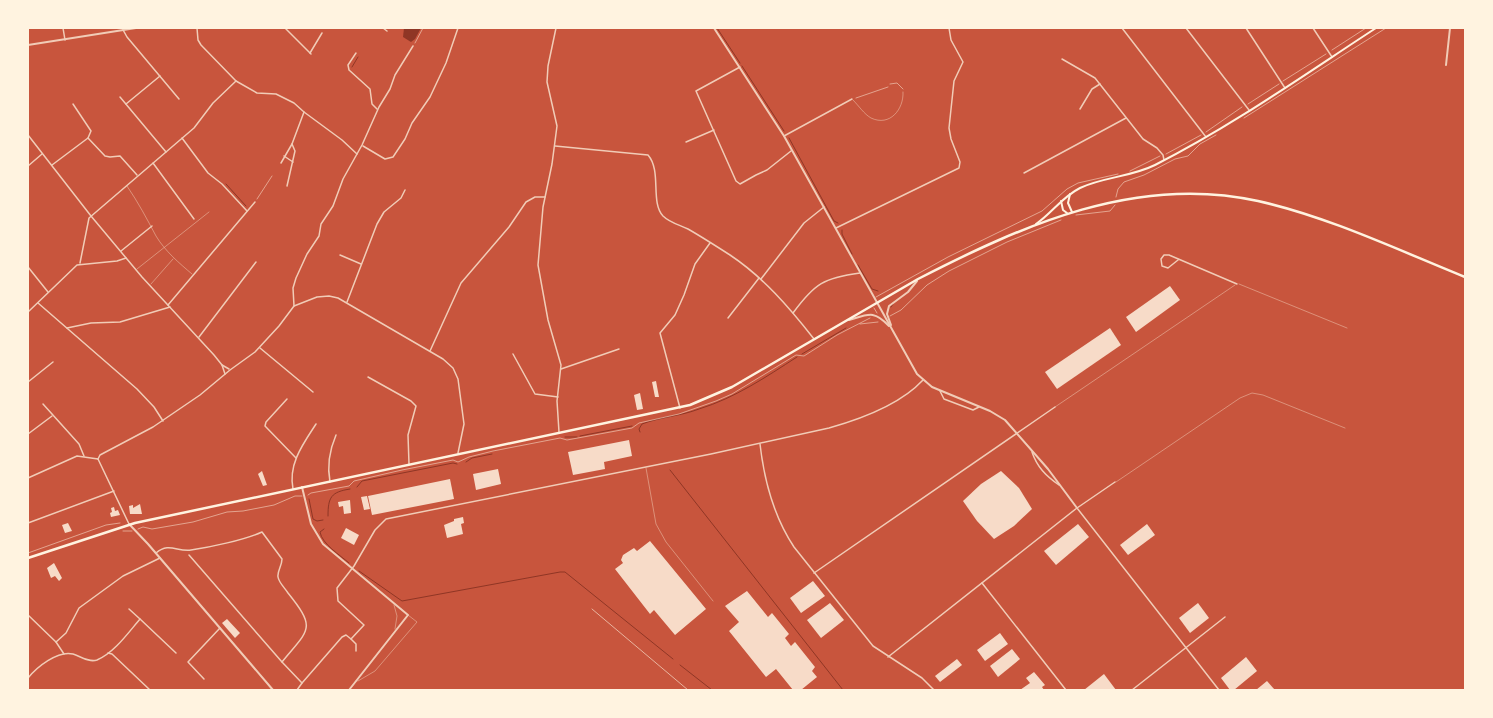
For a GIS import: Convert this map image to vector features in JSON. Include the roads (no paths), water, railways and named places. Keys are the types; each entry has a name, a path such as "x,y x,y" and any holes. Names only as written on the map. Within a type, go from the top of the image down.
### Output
{"main road":[{"path":"1033,226 1048,215 1070,193 1090,184 1136,173 1190,146 1250,110 1376,28"},
{"path":"1070,193 1068,202 1072,212"},
{"path":"28,558 129,524 330,482 458,453 680,408 730,388 918,279 970,253 1067,213 1115,201 1154,195 1198,194 1241,198 1275,205 1314,217 1465,277"},
{"path":"1062,200 1063,210 1067,213"}],"street":[{"path":"63,28 65,40"},
{"path":"28,45 136,28"},
{"path":"197,28 198,40 201,45 236,81 257,94 273,94 298,105 304,112 342,140 356,154"},
{"path":"285,28 310,54 322,33"},
{"path":"362,145 385,159 394,158 412,122 430,97 446,63 458,28"},
{"path":"556,28 548,66 547,82 557,122 555,146 545,197 538,268 548,320 561,369 558,397 559,432"},
{"path":"714,28 784,136 915,371 923,380 940,391 1002,417 1019,434 1063,488 1185,649 1219,690"},
{"path":"836,228 959,168 960,162 949,128 954,81 963,62 951,40 949,28"},
{"path":"1122,28 1206,137"},
{"path":"1186,28 1250,110"},
{"path":"1246,28 1284,88"},
{"path":"1313,28 1332,57"},
{"path":"1446,64 1450,28"},
{"path":"123,29 179,99"},
{"path":"294,306 293,288 296,278 307,254 319,236 321,224 333,206 343,179 362,145 377,109 390,89 398,68 413,46"},
{"path":"356,53 348,65 349,70 370,89 372,104 377,109"},
{"path":"1062,59 1095,78 1143,139 1157,148 1163,155 1164,160"},
{"path":"740,67 696,91 734,177 740,184 767,170 792,150"},
{"path":"126,104 160,76"},
{"path":"80,263 84,247 87,222 91,216 194,128 213,103 236,81"},
{"path":"1080,109 1092,89 1100,84"},
{"path":"120,97 166,152"},
{"path":"784,136 852,99"},
{"path":"52,165 88,138 91,131 73,104"},
{"path":"281,162 292,144 304,112"},
{"path":"1024,174 1126,118"},
{"path":"686,142 714,130"},
{"path":"28,135 91,216 136,270 199,337 222,365 230,370"},
{"path":"88,138 105,156 110,157 119,155 122,157 138,176"},
{"path":"182,138 208,173 222,184 248,211"},
{"path":"287,186 295,151 292,144"},
{"path":"555,146 648,155 652,160 658,202 662,215 668,221 711,243 730,255 760,279 793,312 814,339"},
{"path":"28,166 42,154"},
{"path":"284,156 293,162"},
{"path":"153,163 194,219"},
{"path":"347,302 371,234 384,212 401,198 405,190"},
{"path":"430,351 461,283 509,227 526,202 535,197 545,197"},
{"path":"168,305 255,202"},
{"path":"728,318 804,223 824,207"},
{"path":"121,251 152,226"},
{"path":"680,408 660,333 675,315 684,296 695,264 711,243"},
{"path":"340,255 361,264"},
{"path":"1178,260 1168,268 1162,266 1161,259 1164,255 1169,255 1237,284"},
{"path":"28,312 80,263 117,261 126,258"},
{"path":"199,337 256,262"},
{"path":"28,267 48,292"},
{"path":"793,312 808,292 822,282 838,276 860,273"},
{"path":"892,330 887,314 889,306 908,292 918,279"},
{"path":"98,459 100,455 163,421 205,391 260,348 294,306 312,298 322,296 334,297 347,302 358,310 443,358 454,368 457,375 464,422 458,453"},
{"path":"38,303 137,389 154,407 163,421"},
{"path":"66,328 74,325 91,323 120,322 170,307"},
{"path":"844,322 874,314 881,318 892,330"},
{"path":"260,348 313,392"},
{"path":"561,369 619,349"},
{"path":"513,354 535,394 558,397"},
{"path":"28,382 53,362"},
{"path":"222,365 225,374"},
{"path":"368,377 401,395 416,406 408,436 409,464"},
{"path":"351,639 364,624 340,604 336,594 338,586 352,569 374,530 386,519 823,430 847,422 902,397 923,380"},
{"path":"940,391 944,399 973,410 980,407"},
{"path":"287,399 265,424 296,458"},
{"path":"43,404 79,444 84,456"},
{"path":"814,573 1019,434 1055,407"},
{"path":"28,434 52,415"},
{"path":"292,489 291,472 296,458 316,424"},
{"path":"330,482 328,472 330,451 336,435"},
{"path":"760,443 771,496 781,524 794,547 868,641 878,651 922,678 934,690"},
{"path":"1030,448 1035,462 1047,477 1063,488"},
{"path":"28,478 74,456 84,456 98,459"},
{"path":"98,459 114,491 125,520 156,553 272,690"},
{"path":"888,657 1078,508 1115,482"},
{"path":"302,487 311,524 316,535 326,547 408,615 349,690"},
{"path":"28,523 114,491"},
{"path":"156,553 166,547 192,550 246,538 262,532 278,553 282,562 278,574 279,580 301,610 307,622 307,630 304,635 282,662"},
{"path":"189,555 302,683"},
{"path":"56,642 66,633 79,608 123,576 160,558"},
{"path":"982,583 1066,690"},
{"path":"129,609 176,653"},
{"path":"28,615 56,642 64,654"},
{"path":"1132,690 1225,617"},
{"path":"28,678 40,666 64,654 73,654 96,660 108,653 140,620"},
{"path":"204,679 188,662 220,628"},
{"path":"297,690 342,637 346,635 356,644 356,651"},
{"path":"108,653 112,654 150,690"}],"lane":[{"path":"852,99 869,116 882,119 892,117 899,111 903,101 903,92"},
{"path":"127,185 173,258 193,275"},
{"path":"136,270 209,212"},
{"path":"149,285 173,258"},
{"path":"1055,407 1237,284 1347,328"},
{"path":"1115,482 1221,410 1248,394 1262,395 1345,428"},
{"path":"646,467 656,524 666,542 713,601"},
{"path":"394,604 397,616 395,630"},
{"path":"353,684 375,671 417,622 408,615"}],"waterway":[{"path":"717,28 740,63"},
{"path":"352,67 358,57"},
{"path":"742,66 784,131"},
{"path":"789,138 834,221 838,223"},
{"path":"226,184 246,206"},
{"path":"842,230 842,234 852,254"},
{"path":"858,265 872,289 878,291"},
{"path":"802,354 846,328"},
{"path":"640,432 639,429 642,424 692,411 738,393 797,357"},
{"path":"580,436 632,426"},
{"path":"565,437 577,437"},
{"path":"466,462 472,458 492,454"},
{"path":"357,487 362,481 453,463 457,464"},
{"path":"670,470 843,690"},
{"path":"328,516 329,504 332,496 344,490 350,489"},
{"path":"309,499 313,519 317,521 323,520"},
{"path":"324,529 320,532 324,541 349,563"},
{"path":"359,571 402,601 565,572 673,659"},
{"path":"680,665 712,690"}],"railway":[{"path":"592,609 688,690"}]}
